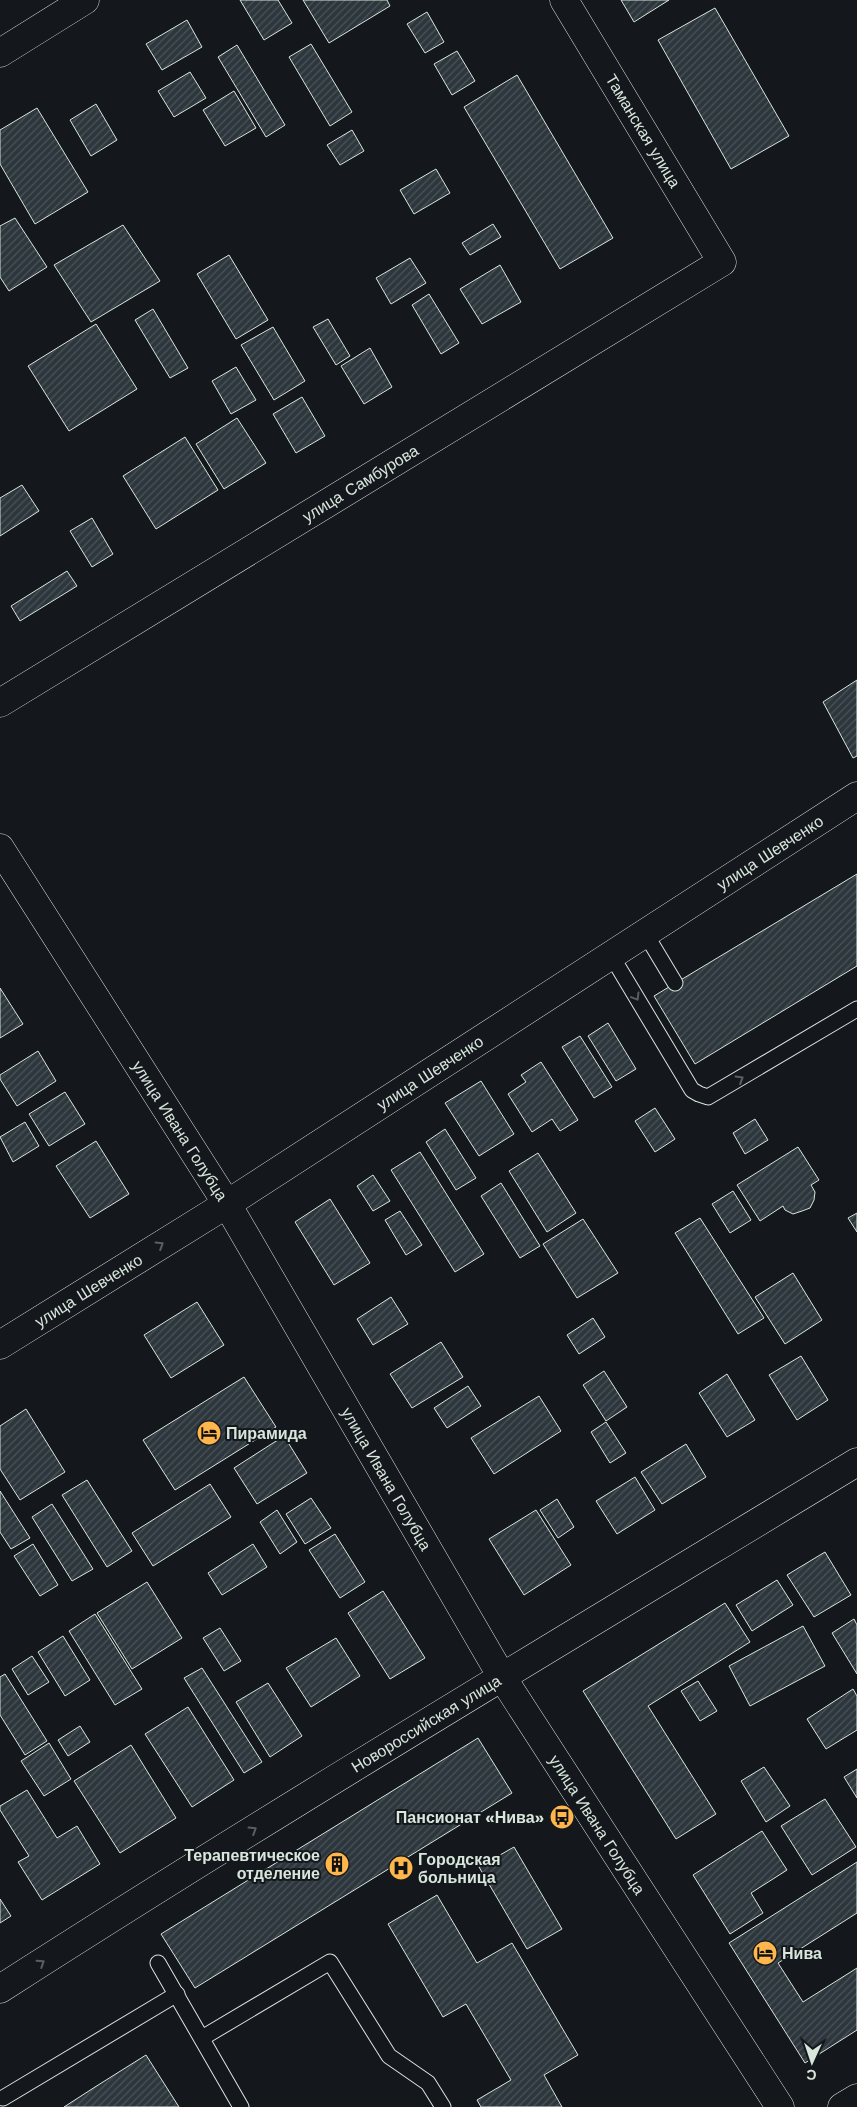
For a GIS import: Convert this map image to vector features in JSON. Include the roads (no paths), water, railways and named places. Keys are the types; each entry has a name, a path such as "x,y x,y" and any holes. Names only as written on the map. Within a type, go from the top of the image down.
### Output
{"street":[{"path":"0,53 85,0"},
{"name":"Таманская улица","path":"564,0 722,262"},
{"name":"улица Самбурова","path":"0,703 722,262"},
{"name":"улица Шевченко","path":"0,1345 227,1204 857,796"},
{"name":"улица Ивана Голубца","path":"0,848 227,1204 502,1677 780,2107"},
{"name":"Новороссийская улица","path":"0,1989 125,1909 502,1677 857,1462"},
{"path":"842,2107 857,2098"}],"lane":[{"path":"645,933 675,983"},
{"path":"611,955 692,1090 698,1094 708,1096 857,1009"},
{"path":"202,2038 330,1962 389,2056 428,2083 443,2107"},
{"path":"158,1963 202,2038 234,2104"},
{"path":"3,2098 177,1994"}],"place":[{"name":"Пирамида","path":"209,1433"},
{"name":"Пансионат «Нива»","path":"562,1817"},
{"name":"Терапевтическое отделение","path":"337,1864"},
{"name":"Городская больница","path":"401,1868"},
{"name":"Нива","path":"765,1953"}]}
